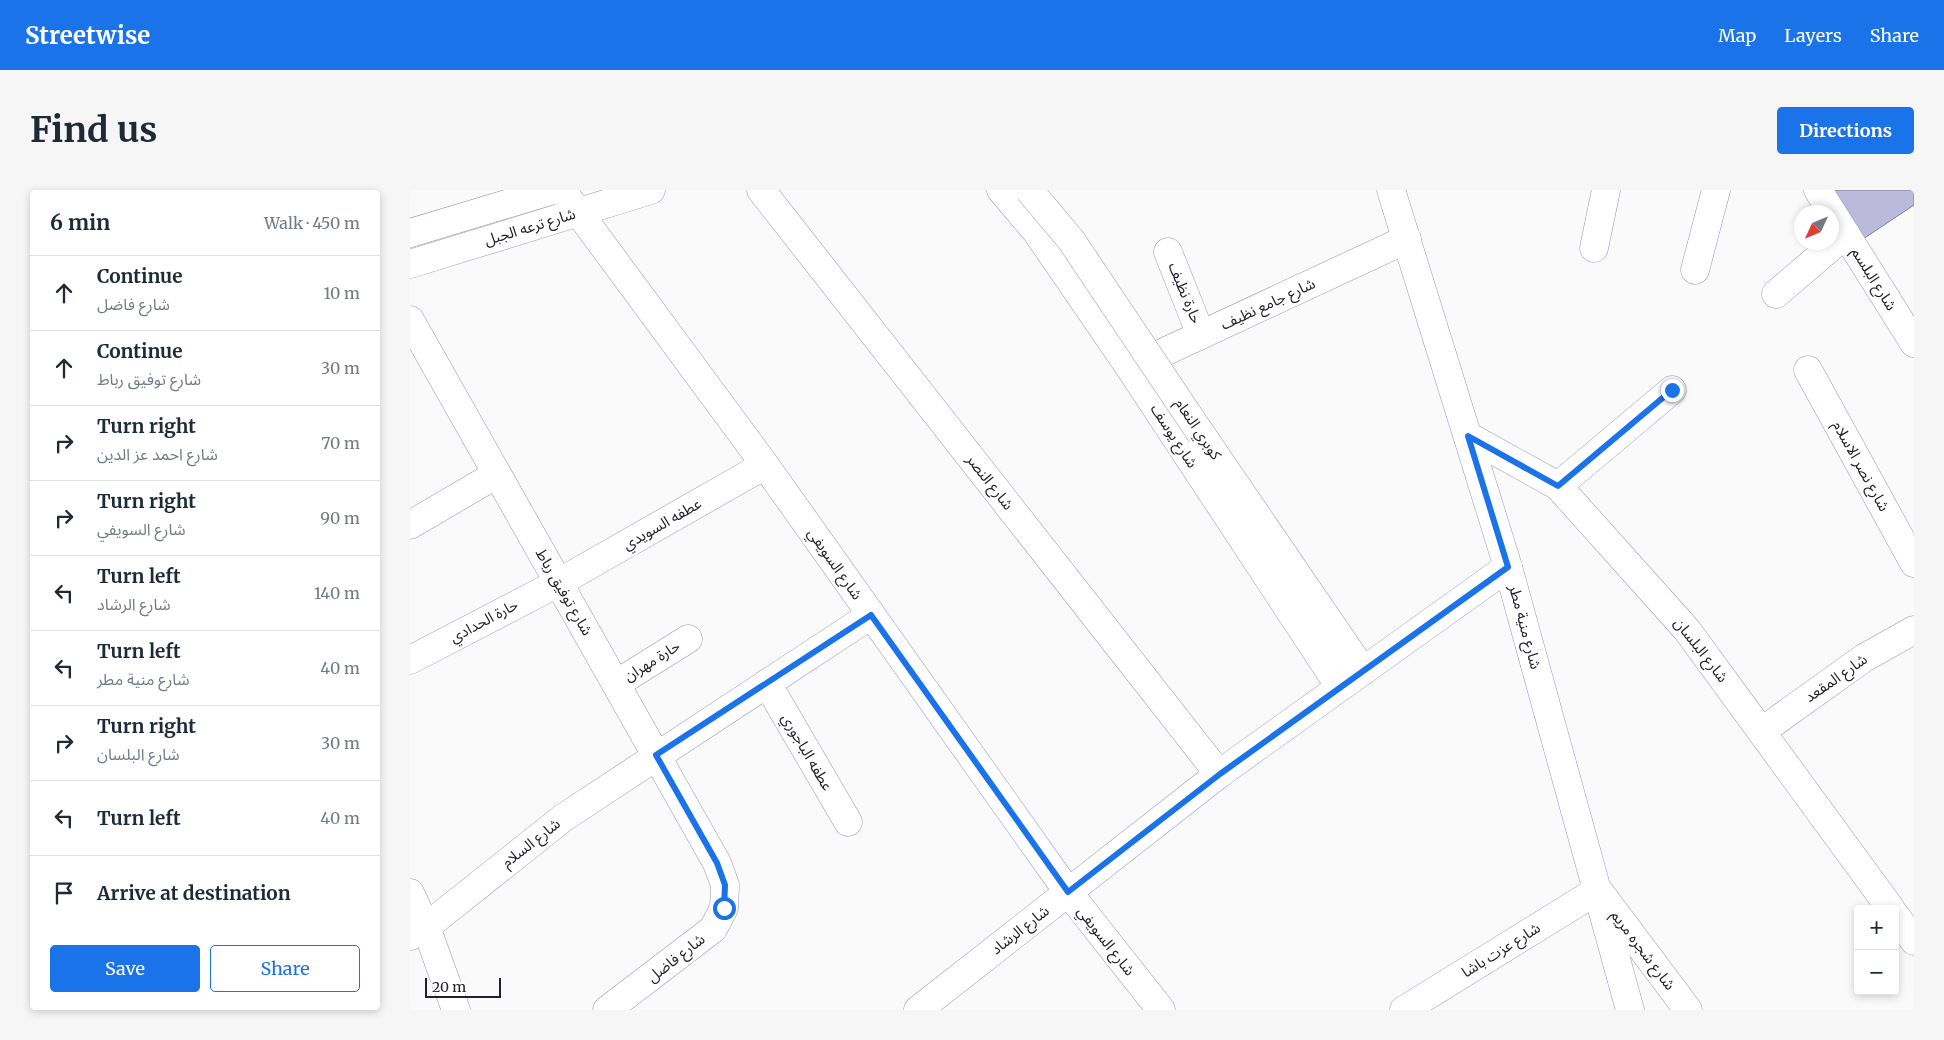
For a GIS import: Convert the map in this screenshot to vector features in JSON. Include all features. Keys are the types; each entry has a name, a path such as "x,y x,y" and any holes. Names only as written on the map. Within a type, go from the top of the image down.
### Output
{"street":[{"name":"شارع ترعه الجبل","path":"410,233 553,190"},
{"name":"شارع السويفي","path":"562,190 765,465 1068,892 1161,1010"},
{"name":"شارع ترعه الجبل","path":"410,264 651,190"},
{"name":"شارع النصر","path":"761,190 1220,774"},
{"name":"شارع يوسف","path":"1001,190 1036,231 1130,368 1340,687"},
{"name":"كوبري النعام","path":"1029,190 1070,240 1363,671"},
{"name":"شارع منية مطر","path":"1391,190 1508,567 1630,1010"},
{"path":"1594,248 1606,190"},
{"path":"1695,270 1716,190"},
{"name":"شارع البلسم","path":"1818,190 1910,330"},
{"path":"1776,294 1846,234"},
{"name":"شارع جامع نظيف","path":"1130,368 1407,239"},
{"name":"حارة نظيف","path":"1168,252 1201,334"},
{"name":"شارع توفيق رباط","path":"410,320 717,863"},
{"name":"شارع نصر الاسلام","path":"1808,370 1914,563"},
{"path":"1558,486 1672,390"},
{"name":"شارع البلسان","path":"1468,436 1558,486 1687,630 1888,905"},
{"name":"عطفه السويدي","path":"558,583 765,465"},
{"path":"410,525 497,474"},
{"name":"شارع الرشاد","path":"918,1010 1220,774 1508,567"},
{"name":"حارة الحدادي","path":"410,660 558,583"},
{"name":"شارع السلام","path":"418,932 563,818 871,615"},
{"name":"شارع المقعد","path":"1762,731 1864,658 1914,630"},
{"name":"حارة مهران","path":"616,684 688,639"},
{"name":"عطفه الباجوري","path":"767,683 848,822"},
{"name":"شارع فاضل","path":"607,1010 713,929 724,908 725,885 717,863"},
{"name":"شارع عزت باشا","path":"1404,1010 1598,890"},
{"name":"شارع شجره مريم","path":"1598,890 1688,1010"},
{"path":"410,893 418,932 456,1010"},
{"path":"1899,920 1914,941"}],"building":[{"path":"1835,190 1914,190 1914,205 1860,241 1839,211 1839,205 1835,205 1828,195"}],"route":[{"path":"724,908 725,885 717,863 656,755 871,615 1068,892 1220,774 1508,567 1468,436 1558,486 1672,390"}]}
